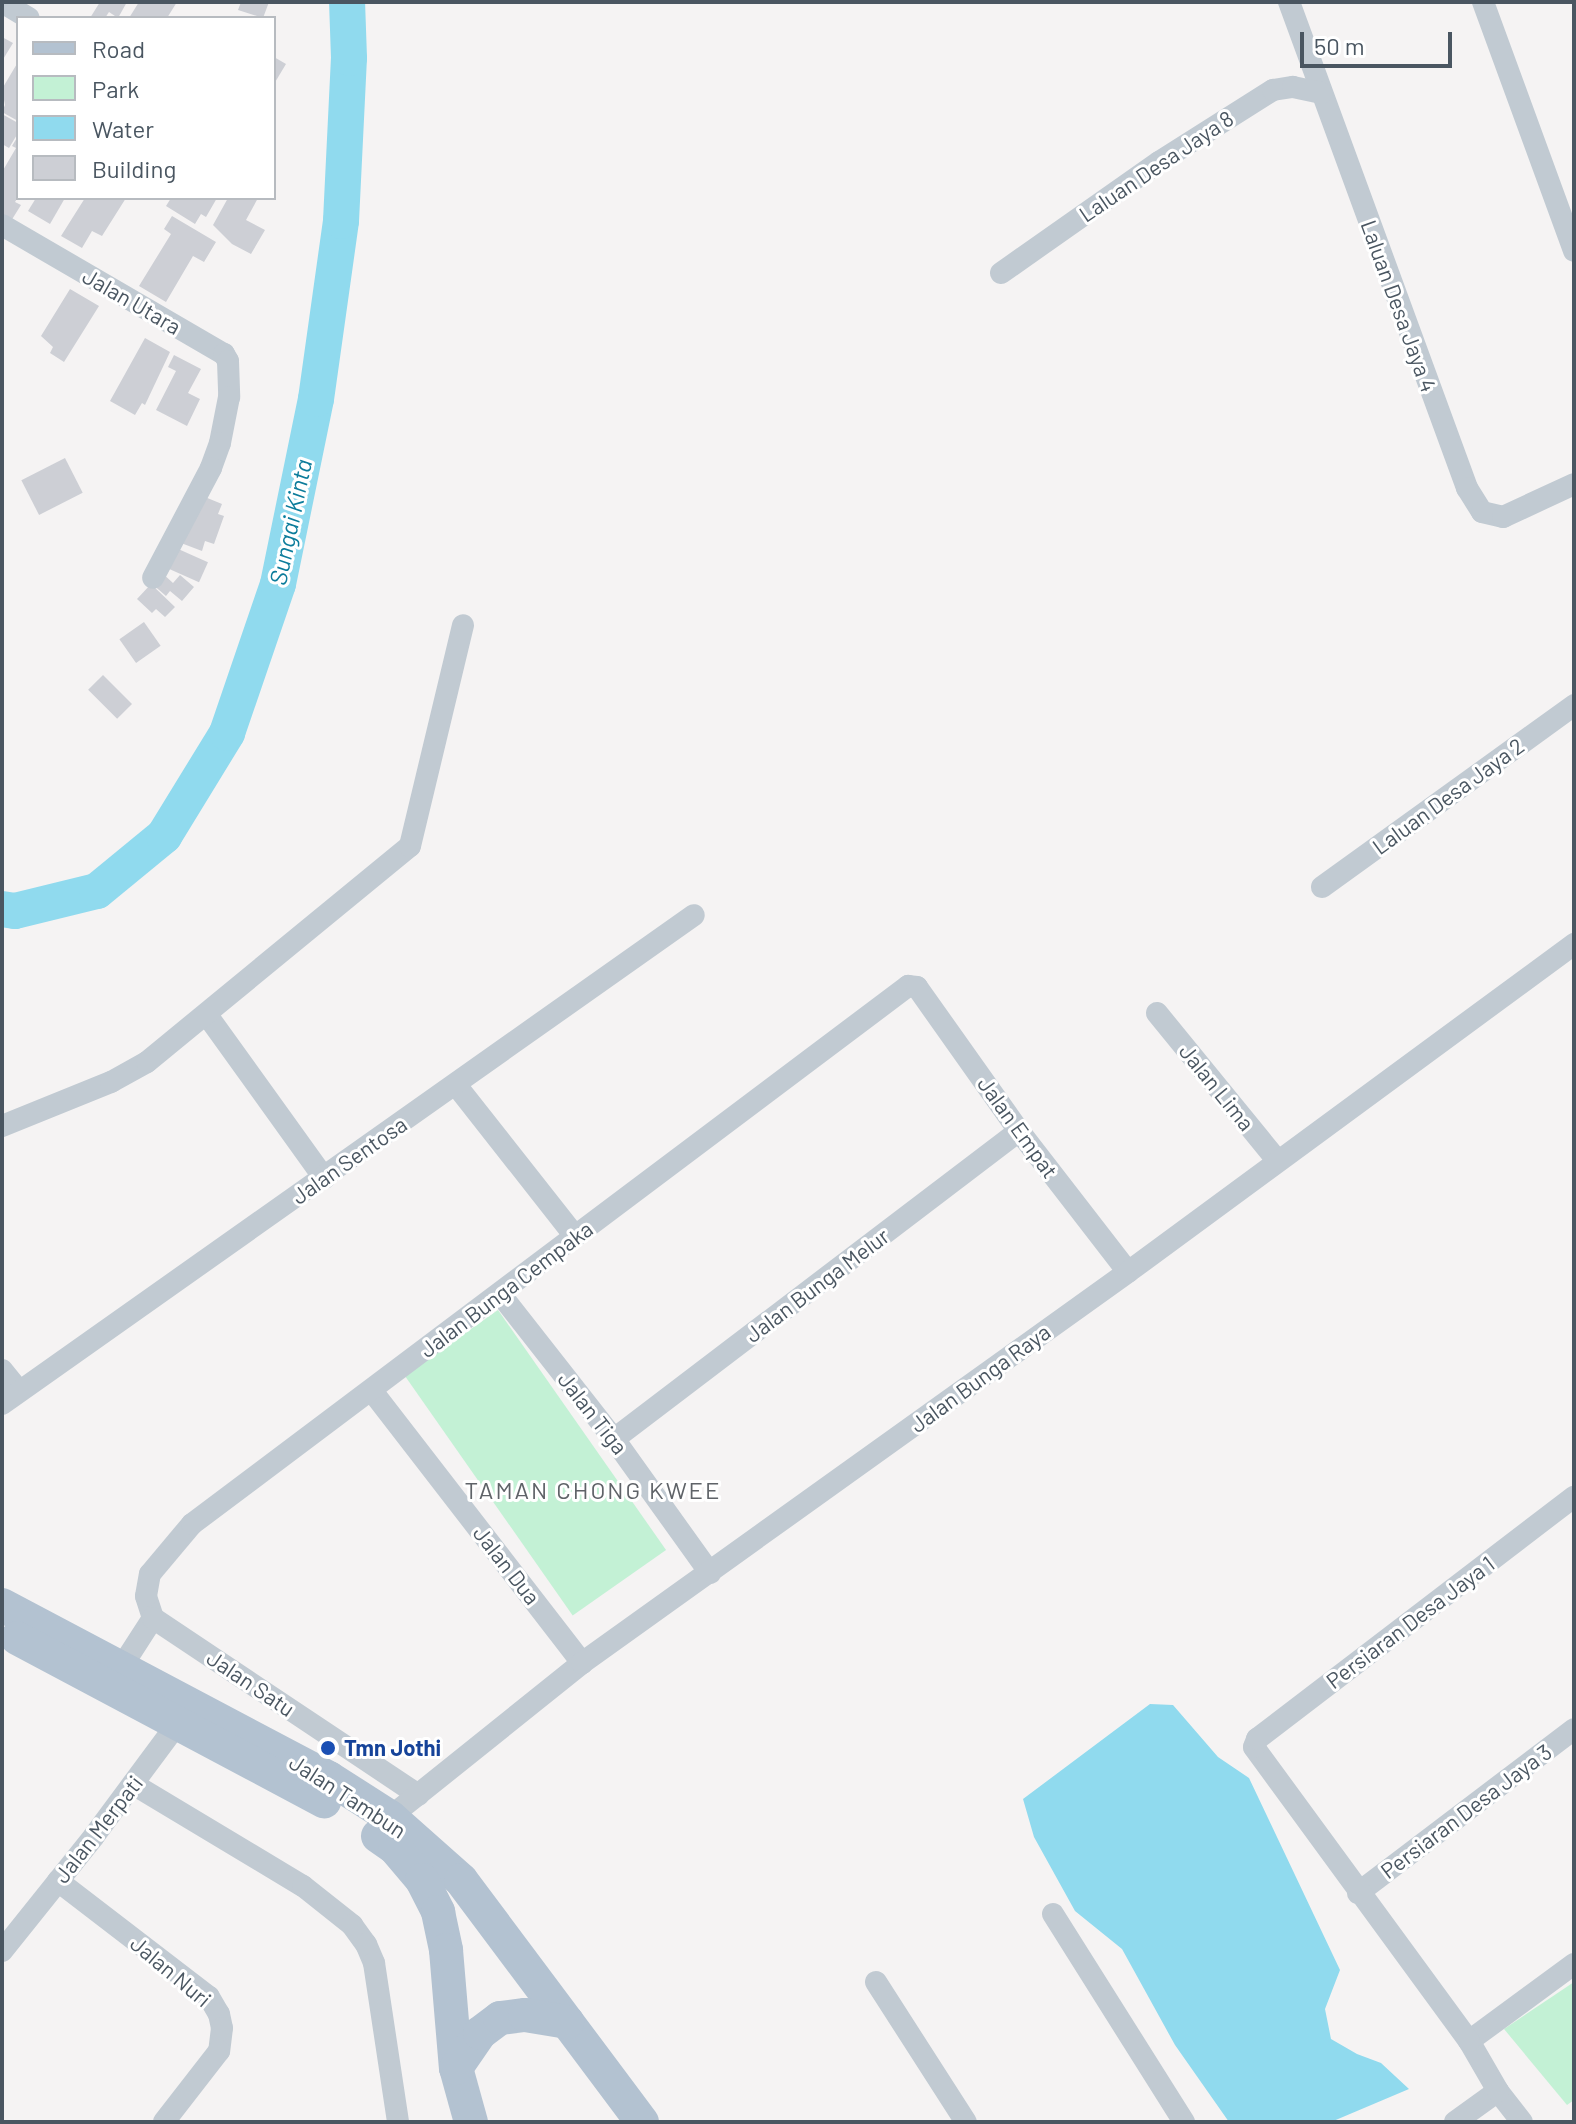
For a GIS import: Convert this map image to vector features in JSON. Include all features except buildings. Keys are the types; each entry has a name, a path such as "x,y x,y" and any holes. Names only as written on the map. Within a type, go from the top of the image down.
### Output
{"main road":[{"name":"Jalan Tambun","path":"4,1617 184,1715 343,1811 395,1848 422,1880 438,1912 446,1950 456,2068 469,2120"},
{"name":"Jalan Tambun","path":"184,1715 329,1778 390,1817 461,1880 642,2122"},
{"path":"456,2068 480,2033 500,2018 525,2015 567,2022"}],"street":[{"path":"2,2 26,16"},
{"name":"Laluan Desa Jaya 4","path":"1289,2 1467,488 1482,512 1503,517 1574,484"},
{"path":"1483,2 1574,251"},
{"name":"Laluan Desa Jaya 8","path":"1001,273 1159,162 1273,90 1293,87 1321,93"},
{"name":"Jalan Utara","path":"2,225 224,354 231,371 229,397 211,468 153,578"},
{"path":"2,1126 111,1082 147,1062 410,846 463,625"},
{"name":"Laluan Desa Jaya 2","path":"1322,887 1574,705"},
{"name":"Jalan Sentosa","path":"10,1397 694,915"},
{"name":"Jalan Bunga Raya","path":"390,1817 582,1663 1128,1272 1574,944"},
{"name":"Jalan Empat","path":"908,986 917,987 1019,1131 1128,1272"},
{"name":"Jalan Bunga Cempaka","path":"153,1618 146,1596 150,1574 192,1524 501,1295 908,986"},
{"name":"Jalan Lima","path":"1157,1013 1277,1160"},
{"path":"207,1015 324,1178"},
{"path":"456,1085 575,1236"},
{"name":"Jalan Bunga Melur","path":"614,1439 1019,1131"},
{"name":"Jalan Tiga","path":"501,1295 614,1439 710,1573"},
{"path":"2,1370 10,1397"},
{"name":"Jalan Dua","path":"372,1391 582,1663"},
{"name":"Persiaran Desa Jaya 1","path":"1358,1893 1256,1752 1257,1739 1571,1506"},
{"path":"115,1678 153,1618"},
{"name":"Jalan Satu","path":"153,1618 418,1795"},
{"name":"Jalan Merpati","path":"2,1951 184,1715"},
{"name":"Persiaran Desa Jaya 3","path":"1358,1893 1574,1729"},
{"path":"133,1784 303,1886 352,1925 366,1944 374,1963 398,2122"},
{"name":"Jalan Nuri","path":"58,1881 209,1997 219,2014 222,2028 219,2051 164,2122"},
{"path":"1358,1893 1469,2041 1498,2091 1522,2122"},
{"path":"1053,1914 1184,2122"},
{"path":"1469,2041 1574,1964"},
{"path":"876,1982 966,2122"},
{"path":"1455,2122 1498,2091"}],"green space":[{"path":"498,1310 666,1550 573,1615 405,1375"},
{"path":"1574,1982 1574,2100 1567,2105 1504,2029"}],"water":[{"path":"1150,1704 1173,1705 1218,1757 1249,1778 1340,1970 1325,2009 1331,2039 1381,2063 1409,2089 1331,2122 1229,2122 1175,2045 1122,1949 1075,1911 1034,1837 1023,1799"}],"waterway":[{"name":"Sungai Kinta","path":"2,909 15,911 97,891 164,836 227,733 278,584 316,399 341,221 349,58 347,2"}],"place":[{"name":"Tmn Jothi","path":"328,1748"}],"district":[{"name":"TAMAN CHONG KWEE","path":"593,1490"}]}
